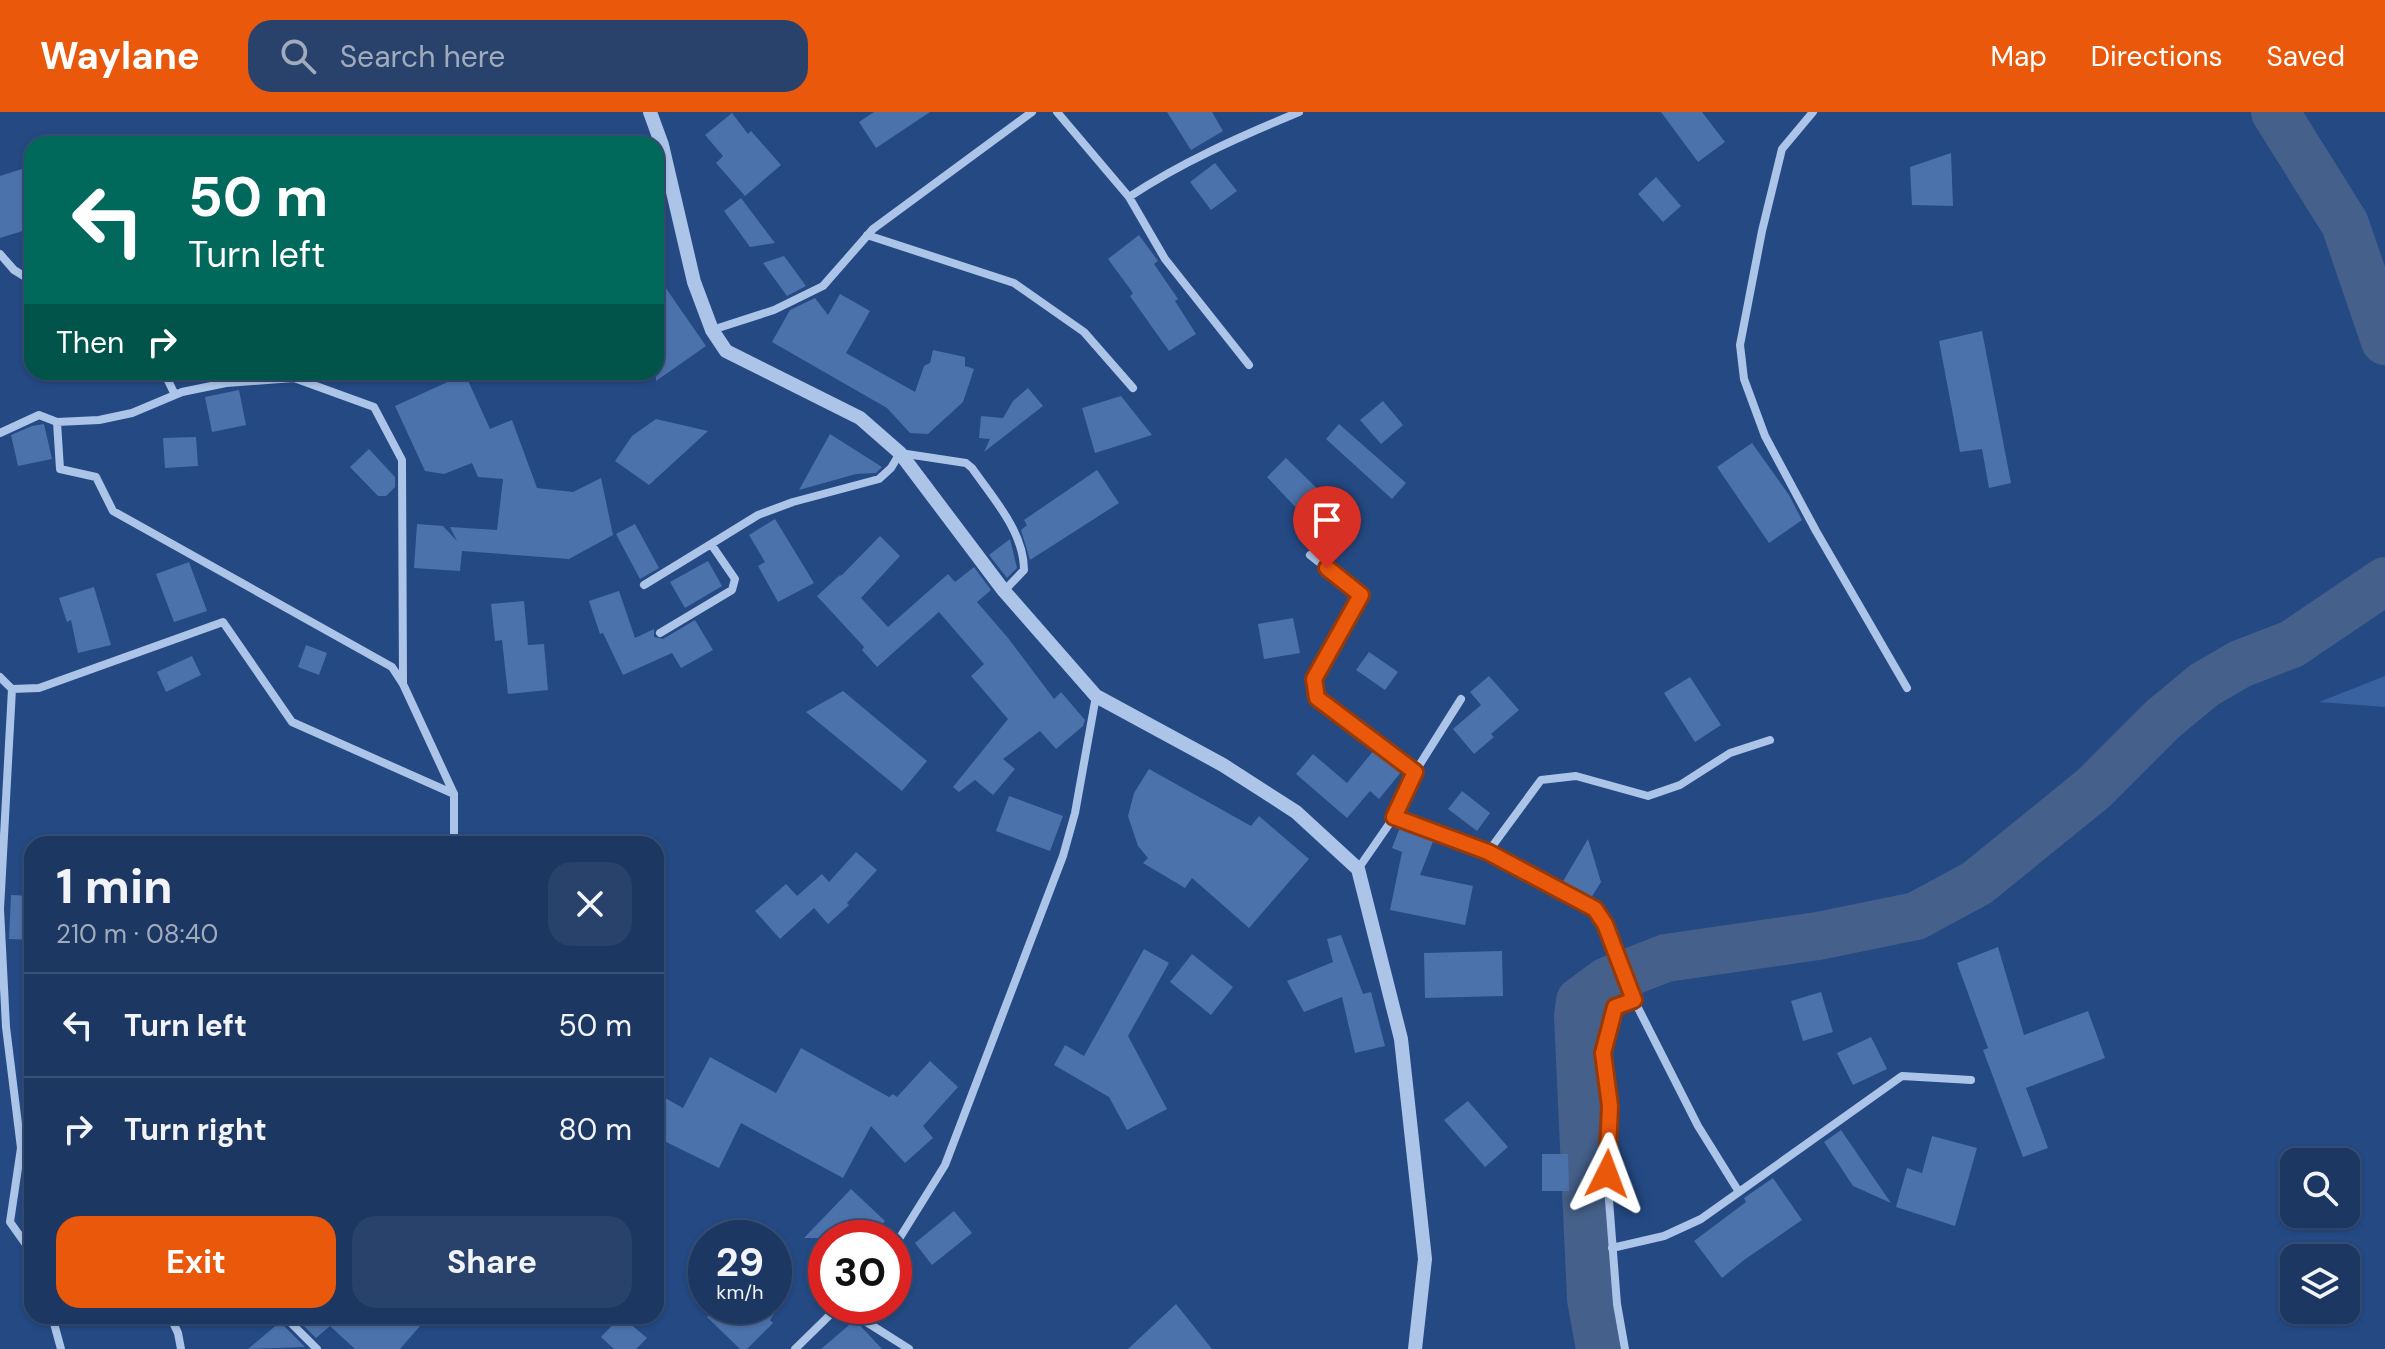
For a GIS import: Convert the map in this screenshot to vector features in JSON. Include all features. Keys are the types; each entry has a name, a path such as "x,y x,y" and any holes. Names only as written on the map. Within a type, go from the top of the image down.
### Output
{"street":[{"path":"650,112 659,136"},
{"path":"712,330 774,310 823,286 873,229 1032,112"},
{"path":"1057,112 1129,197 1165,259 1249,365"},
{"path":"1129,197 1169,171 1231,140 1299,112"},
{"path":"1813,112 1782,149 1740,345 1744,379 1765,436 1907,688"},
{"path":"664,154 694,282 712,330 726,351 860,418 900,453 1004,591 1096,696 1204,754 1296,812 1358,869 1401,1039 1425,1259 1415,1349"},
{"path":"867,235 1014,283 1084,332 1133,388"},
{"path":"0,254 24,276"},
{"path":"168,380 175,395"},
{"path":"0,433 39,415 57,422 99,420 132,413 175,395 226,383 267,380"},
{"path":"300,380 374,407 402,460 403,684"},
{"path":"57,422 60,469 96,477 113,511 392,667 403,684 454,794 453,836"},
{"path":"644,585 758,515 793,502 879,479 891,468 900,453"},
{"path":"900,453 966,463 972,468 1023,548 1024,570 1004,591"},
{"path":"660,633 732,590 735,579 711,544"},
{"path":"1310,555 1361,595 1314,679 1317,698 1415,772"},
{"path":"0,677 12,689 39,688 223,622 292,722 454,794"},
{"path":"12,689 0,909 6,1027 21,1148 10,1222 24,1242"},
{"path":"911,1220 945,1165 1063,856 1075,813 1096,696"},
{"path":"1358,869 1394,817 1415,772 1461,699"},
{"path":"1488,852 1541,780 1576,776 1648,796 1680,785 1730,753 1770,740"},
{"path":"1394,817 1488,852 1595,909 1605,924 1634,1000 1698,1126 1739,1192"},
{"path":"1625,1349 1612,1248 1607,1174 1610,1106 1603,1053 1615,1007 1634,1000"},
{"path":"1612,1248 1664,1236 1701,1219 1902,1076 1971,1080"},
{"path":"54,1324 61,1349"},
{"path":"174,1324 181,1349"},
{"path":"292,1324 317,1349"},
{"path":"795,1349 821,1324"},
{"path":"870,1324 909,1349"}],"shaded area":[{"path":"2385,676 2385,707 2319,702"}],"building":[{"path":"874,112 930,112 876,148 859,122"},
{"path":"1167,112 1212,112 1223,131 1191,150"},
{"path":"1661,112 1702,112 1725,142 1698,162"},
{"path":"732,113 748,134 751,131 781,165 745,196 716,163 723,156 705,135"},
{"path":"1951,153 1953,206 1912,205 1910,167"},
{"path":"1215,163 1237,191 1211,210 1190,182"},
{"path":"24,168 24,230 0,238 0,176"},
{"path":"1656,177 1681,206 1663,222 1638,194"},
{"path":"741,198 775,243 750,247 724,211"},
{"path":"1139,235 1158,261 1154,264 1178,299 1175,301 1196,334 1169,351 1108,259"},
{"path":"784,256 806,286 787,296 763,263"},
{"path":"664,286 706,346 664,375"},
{"path":"840,294 870,311 846,353 915,392 933,350 965,357 965,366 974,369 963,402 928,434 910,433 887,408 772,342 790,310 815,298 828,315"},
{"path":"1982,331 2011,483 1989,488 1982,449 1960,452 1939,341"},
{"path":"452,380 468,380 490,429 512,420 537,488 573,492 601,478 613,535 569,559 462,551 460,571 414,568 417,524 443,526 457,541 450,527 497,530 503,479 478,477 472,463 444,474 425,471 395,406"},
{"path":"1028,388 1043,406 984,452 990,439 979,438 981,416 1003,418 1013,401"},
{"path":"239,390 246,425 212,432 205,397"},
{"path":"1121,396 1152,435 1095,453 1082,408"},
{"path":"1383,401 1403,425 1381,444 1360,420"},
{"path":"656,419 708,431 649,485 615,461 632,436"},
{"path":"44,424 52,459 18,466 11,435"},
{"path":"1339,424 1406,483 1392,499 1326,439"},
{"path":"830,434 882,467 876,473 856,474 799,490"},
{"path":"196,437 198,466 165,468 163,438"},
{"path":"1752,443 1789,495 1802,520 1769,543 1717,467"},
{"path":"369,449 395,477 395,487 386,496 378,496 350,467"},
{"path":"1286,458 1345,516 1321,543 1298,521 1303,515 1267,477"},
{"path":"1097,470 1119,503 1030,560 1021,530 1027,525 1024,520"},
{"path":"775,519 814,583 778,602 758,566 765,562 749,535"},
{"path":"635,524 659,568 640,579 616,534"},
{"path":"880,536 900,556 861,598 888,627 948,574 955,582 974,567 991,590 977,602 1054,699 1061,692 1085,720 1083,726 1056,749 1040,731 1003,759 1015,769 993,795 975,780 959,792 953,787 1008,719 971,676 984,664 939,612 877,667 862,650 864,647 817,596"},
{"path":"1010,539 1017,568 1007,578 989,555"},
{"path":"708,561 722,586 685,608 670,582"},
{"path":"189,562 207,611 174,622 156,574"},
{"path":"94,587 111,645 78,653 71,620 67,622 59,598"},
{"path":"619,591 635,638 654,629 654,637 663,639 695,620 713,650 681,668 672,653 623,675 603,633 600,634 589,601"},
{"path":"524,601 528,645 544,644 548,690 508,694 502,640 495,641 491,604"},
{"path":"1293,618 1300,653 1264,659 1258,624"},
{"path":"306,645 327,653 319,675 298,667"},
{"path":"1369,652 1398,672 1385,690 1356,670"},
{"path":"192,656 201,675 166,692 157,672"},
{"path":"1489,676 1519,710 1491,734 1494,737 1474,754 1453,729 1481,705 1470,692"},
{"path":"1690,677 1721,725 1695,742 1664,693"},
{"path":"843,691 927,761 902,791 806,712"},
{"path":"1374,750 1402,771 1379,799 1370,791 1347,818 1296,774 1313,754 1347,783"},
{"path":"1149,769 1251,826 1259,816 1309,859 1249,928 1192,878 1185,888 1143,863 1148,858 1138,846 1128,816 1134,793"},
{"path":"1462,791 1490,813 1477,831 1448,809"},
{"path":"1009,796 1063,816 1050,851 996,831"},
{"path":"1400,827 1434,839 1420,875 1473,886 1465,925 1390,910 1402,852 1392,848"},
{"path":"1588,839 1601,882 1591,898 1562,883"},
{"path":"856,852 877,870 847,903 849,905 828,924 814,908 780,939 755,911 786,884 797,896 822,874 829,882"},
{"path":"11,895 24,896 24,940 9,939"},
{"path":"1341,935 1363,994 1371,992 1385,1046 1355,1053 1342,997 1304,1012 1287,981 1333,962 1327,939"},
{"path":"1998,947 2024,1035 2088,1011 2105,1058 2026,1088 2048,1148 2023,1157 1983,1050 1988,1048 1957,963"},
{"path":"1144,949 1169,963 1128,1036 1167,1109 1127,1130 1109,1097 1054,1065 1065,1045 1084,1056"},
{"path":"1502,951 1503,996 1425,998 1424,953"},
{"path":"1192,954 1233,987 1211,1015 1170,982"},
{"path":"1821,992 1833,1032 1803,1041 1791,1001"},
{"path":"1871,1037 1887,1069 1853,1085 1837,1053"},
{"path":"801,1048 889,1097 893,1094 897,1097 930,1061 958,1087 923,1126 933,1138 905,1163 871,1126 843,1178 741,1123 719,1168 664,1141 664,1097 683,1108 710,1057 776,1093"},
{"path":"1468,1101 1508,1147 1485,1167 1444,1120"},
{"path":"1841,1130 1891,1203 1853,1186 1824,1142"},
{"path":"1932,1136 1977,1148 1955,1226 1896,1207 1907,1168 1922,1173"},
{"path":"1542,1154 1568,1154 1569,1191 1542,1191"},
{"path":"1773,1178 1802,1220 1722,1278 1694,1241 1746,1202 1744,1198"},
{"path":"851,1189 884,1220 821,1220"},
{"path":"954,1211 972,1233 932,1265 915,1243"},
{"path":"1176,1304 1212,1349 1128,1349"},
{"path":"278,1324 282,1324 305,1347 248,1349"},
{"path":"302,1324 420,1326 400,1349 355,1349 330,1326 316,1338"},
{"path":"613,1324 630,1324 647,1338 636,1349 614,1349 601,1337"},
{"path":"714,1324 772,1324 747,1349 740,1349"},
{"path":"850,1324 859,1324 882,1349 821,1349"}],"waterway":[{"path":"2275,112 2345,224 2385,341"},
{"path":"1600,1349 1591,1299 1578,1016 1580,1001 1607,981 1666,958 1818,936 1916,916 1977,883 2094,788 2163,719 2204,685 2240,664 2292,644 2385,581"}],"route":[{"path":"1327,568 1361,595 1314,679 1317,698 1415,772 1394,817 1488,852 1578,898 1595,909 1605,924 1634,1000 1615,1007 1603,1053 1610,1106 1607,1174"}]}
